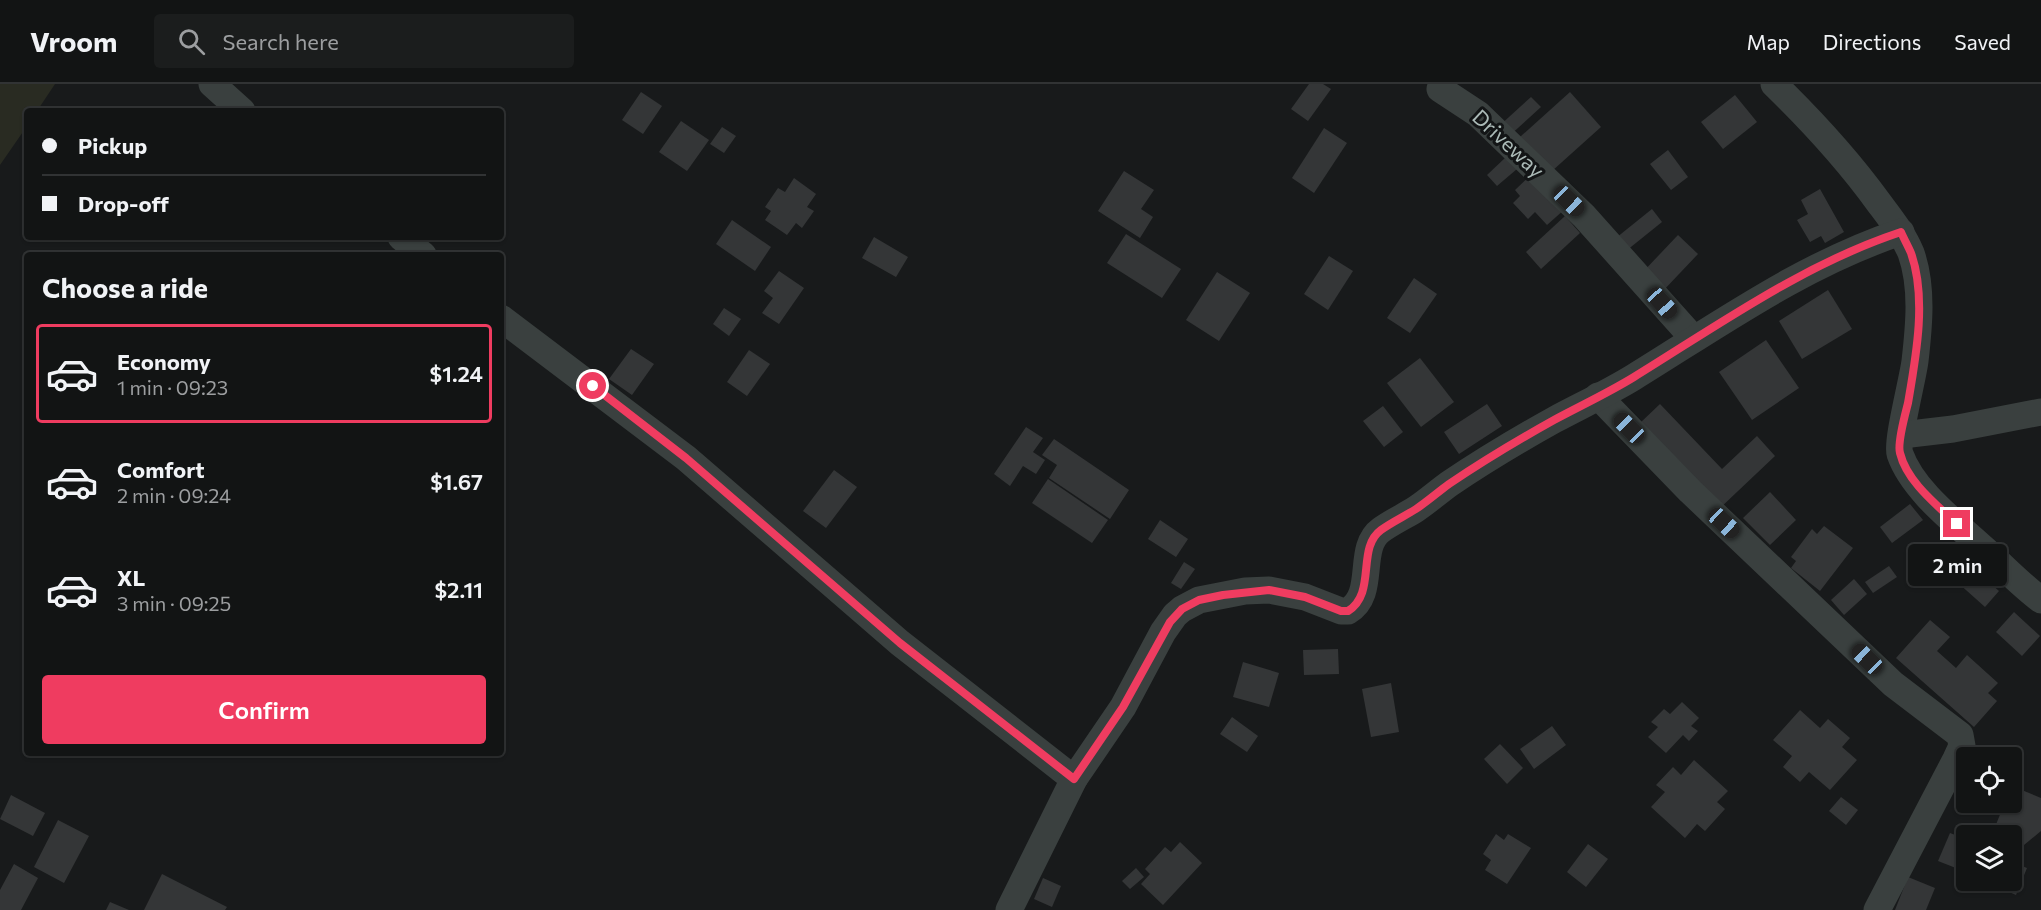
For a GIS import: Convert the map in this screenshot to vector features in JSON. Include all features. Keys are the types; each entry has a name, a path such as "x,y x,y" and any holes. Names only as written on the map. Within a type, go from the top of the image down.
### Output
{"street":[{"path":"212,84 239,108"},
{"path":"1774,84 1832,144 1901,232 1911,254 1919,296 1915,365 1899,451 1906,467 1918,485 1957,524 2041,600"},
{"name":"Driveway","path":"1440,89 1478,114 1584,216 1693,338"},
{"path":"1009,910 1074,779 1123,707 1170,622 1182,609 1199,600 1269,590 1305,597 1341,611 1348,611 1357,603 1362,592 1372,539 1378,531 1417,508 1495,455 1632,378 1693,338 1816,267 1865,244 1901,232"},
{"path":"405,240 419,252"},
{"path":"504,320 686,458 900,643 1074,779"},
{"path":"1598,396 1690,491 1893,684 1960,735 1962,746 1956,759 1877,910"},
{"path":"1902,435 1953,429 2041,412"}],"shaded area":[{"path":"0,84 55,84 39,108 24,108 24,130 0,165"}],"building":[{"path":"1309,84 1323,84 1331,89 1308,121 1291,109"},
{"path":"641,92 662,106 643,134 622,120"},
{"path":"1570,92 1601,127 1542,180 1510,146"},
{"path":"1735,95 1757,122 1723,149 1701,122"},
{"path":"1531,97 1541,107 1508,137 1498,127"},
{"path":"681,121 709,140 687,171 659,152"},
{"path":"722,127 736,136 724,153 710,144"},
{"path":"1324,128 1347,143 1314,193 1292,178"},
{"path":"1668,150 1688,177 1671,190 1650,164"},
{"path":"1506,157 1517,169 1497,186 1487,175"},
{"path":"1124,171 1154,190 1141,209 1153,217 1140,238 1098,211"},
{"path":"1533,173 1565,209 1547,225 1535,212 1528,219 1513,203 1520,196 1515,190"},
{"path":"794,178 816,194 807,207 814,211 802,228 796,223 787,235 765,220 771,211 765,207 778,188 785,192"},
{"path":"1820,189 1844,232 1825,243 1821,236 1810,242 1797,220 1808,214 1801,200"},
{"path":"1652,209 1662,222 1616,259 1606,246"},
{"path":"1565,216 1580,233 1541,269 1526,252"},
{"path":"732,220 771,247 755,271 716,244"},
{"path":"1126,234 1181,269 1162,298 1107,263"},
{"path":"1678,235 1698,254 1661,293 1641,274"},
{"path":"874,237 908,257 896,277 862,258"},
{"path":"1329,256 1353,271 1328,310 1304,294"},
{"path":"779,271 804,288 779,324 762,313 773,298 764,291"},
{"path":"1217,272 1250,293 1219,341 1186,320"},
{"path":"1414,278 1437,294 1410,333 1387,318"},
{"path":"1828,290 1852,329 1802,359 1779,321"},
{"path":"724,308 741,319 729,336 713,324"},
{"path":"1766,340 1799,388 1752,420 1719,372"},
{"path":"631,349 654,364 632,395 609,379"},
{"path":"749,350 770,364 747,396 727,382"},
{"path":"1420,358 1454,402 1421,427 1387,383"},
{"path":"1487,404 1502,426 1459,454 1444,432"},
{"path":"1660,404 1722,469 1757,436 1775,456 1719,509 1639,424"},
{"path":"1383,406 1403,432 1384,447 1363,421"},
{"path":"1026,427 1043,438 1033,452 1045,460 1036,474 1023,466 1010,486 994,474"},
{"path":"1054,439 1129,490 1110,519 1049,478 1057,465 1042,455"},
{"path":"834,470 857,487 826,528 803,511"},
{"path":"1048,479 1108,520 1092,543 1032,503"},
{"path":"1770,492 1796,520 1770,545 1743,518"},
{"path":"1910,504 1923,520 1892,543 1880,527"},
{"path":"1160,520 1188,539 1176,557 1148,539"},
{"path":"1824,526 1853,548 1820,591 1791,568 1796,561 1791,557 1812,529 1817,534"},
{"path":"1184,562 1195,569 1181,589 1171,583"},
{"path":"1889,566 1897,577 1873,593 1865,582"},
{"path":"1971,566 1999,591 1985,607 1957,582"},
{"path":"1854,579 1867,594 1844,615 1831,600"},
{"path":"2014,612 2040,636 2022,656 1996,632"},
{"path":"1930,620 1950,637 1937,651 1956,668 1967,655 1998,683 1988,693 1997,701 1974,727 1896,658"},
{"path":"1338,649 1339,674 1304,675 1303,650"},
{"path":"1243,662 1279,673 1269,707 1233,697"},
{"path":"1391,683 1399,732 1371,737 1362,689"},
{"path":"1682,702 1699,718 1691,726 1698,731 1689,741 1683,735 1666,753 1648,737 1658,727 1651,722 1664,709 1670,714"},
{"path":"1800,710 1820,728 1828,719 1850,738 1842,747 1857,760 1830,790 1809,772 1800,782 1783,767 1792,756 1773,740"},
{"path":"1232,717 1258,736 1247,752 1220,734"},
{"path":"1552,726 1566,745 1534,769 1520,749"},
{"path":"1500,744 1523,768 1507,784 1484,759"},
{"path":"1694,760 1728,791 1717,802 1725,809 1705,831 1697,824 1685,838 1651,807 1665,792 1656,785 1673,767 1681,775"},
{"path":"2022,790 2041,798 2041,831 2024,845 2022,844 2022,825 1996,825 2001,813 2022,813"},
{"path":"11,795 45,813 33,836 0,819"},
{"path":"1841,797 1858,810 1846,825 1829,811"},
{"path":"58,820 89,836 64,883 34,867"},
{"path":"1950,833 1956,835 1956,868 1938,861"},
{"path":"1496,834 1504,840 1508,834 1531,848 1507,884 1485,870 1491,860 1483,854"},
{"path":"1180,842 1202,863 1163,905 1141,884 1150,874 1145,869 1165,847 1171,852"},
{"path":"1588,844 1608,859 1586,887 1567,872"},
{"path":"14,864 38,878 21,910 0,910 0,890"},
{"path":"2022,866 2027,868 2022,880"},
{"path":"1136,868 1144,877 1130,889 1122,881"},
{"path":"162,874 227,907 225,910 144,910"},
{"path":"1908,877 1935,888 1926,910 1895,910"},
{"path":"1043,878 1061,886 1052,907 1034,899"},
{"path":"110,902 129,910 106,910"}],"route":[{"path":"593,386 686,458 900,643 1074,779 1123,707 1163,632 1182,609 1199,600 1245,591 1269,590 1305,597 1341,611 1346,612 1352,609 1362,592 1372,539 1378,531 1417,508 1449,484 1495,455 1632,378 1710,328 1816,267 1865,244 1901,232 1911,254 1919,296 1915,365 1899,451 1918,485 1957,524"}]}
